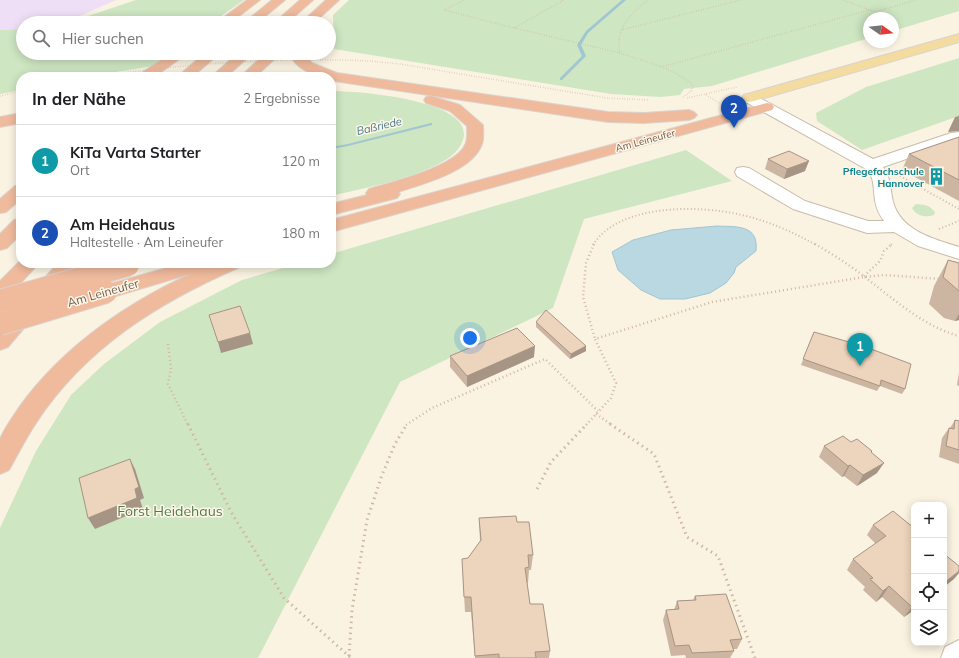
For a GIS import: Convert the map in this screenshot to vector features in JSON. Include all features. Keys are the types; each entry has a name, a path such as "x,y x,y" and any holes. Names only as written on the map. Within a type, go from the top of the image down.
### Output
{"highway":[{"path":"232,16 254,0"},
{"path":"259,16 279,0"},
{"path":"289,16 308,0"},
{"path":"314,16 333,0"},
{"path":"316,16 320,10"},
{"path":"153,72 171,60"},
{"path":"160,72 174,60"},
{"path":"190,72 205,60"},
{"path":"224,72 238,60"},
{"path":"253,72 266,60"},
{"path":"302,60 307,66 322,72"},
{"path":"336,77 608,117 644,118 689,114"},
{"path":"336,88 429,99 455,108 466,116 475,125 476,135 466,156 456,163 438,172 336,207"},
{"name":"Am Leineufer","path":"336,208 750,98"},
{"name":"Am Leineufer","path":"336,225 766,107"},
{"path":"0,122 16,119"},
{"path":"0,208 16,194"},
{"path":"0,244 16,229"},
{"path":"0,293 24,268"},
{"path":"0,342 65,268"},
{"name":"Am Leineufer","path":"0,301 117,268"},
{"name":"Am Leineufer","path":"0,324 188,268"},
{"path":"0,463 30,410 63,369 96,339 138,310 178,286 220,268"}],"main road":[{"name":"Am Leineufer","path":"750,98 959,38"},
{"name":"Am Leineufer","path":"766,107 959,49"}],"lane":[{"path":"750,98 874,164 881,175 884,203 892,226"},
{"path":"874,164 957,136"},
{"path":"743,172 799,205 867,227 892,226 916,238 959,253"}],"path":[{"path":"464,0 444,10 620,53 661,67 688,79 693,85 691,91 682,98"},
{"path":"514,28 564,0"},
{"path":"620,53 617,47 621,30 635,10 648,0"},
{"path":"621,30 741,0"},
{"path":"843,0 875,12 916,0"},
{"path":"661,67 869,10"},
{"path":"336,59 408,65 607,98 650,100"},
{"path":"130,72 235,60"},
{"path":"0,96 16,92"},
{"path":"676,99 706,95"},
{"path":"874,164 959,209"},
{"path":"918,186 926,183"},
{"path":"537,489 551,462 611,398 616,383 595,339 583,298 587,255 593,243 602,233 634,216 658,212 701,210 737,214 776,226 822,248 864,277 886,295 912,312 935,326 959,336"},
{"path":"864,277 868,271 880,261 884,251 895,240 892,226"},
{"path":"595,339 712,302 884,275 944,279"},
{"path":"168,344 171,369 168,384 231,512 284,598 350,657"},
{"path":"350,657 352,610 366,520 382,474 395,444 407,423 432,408 545,359 597,412 654,454 687,537 718,556 755,658"}],"shaded area":[{"path":"0,0 116,0 80,16 16,16 16,29 0,30"}],"green space":[{"path":"136,0 244,0 221,16 88,16"},
{"path":"349,0 959,0 959,11 899,29 899,12 863,12 863,40 712,86 684,89 680,95 661,97 611,94 336,49 336,16 333,16"},
{"path":"16,29 16,60 162,60 154,66 115,72 16,72 16,91 0,94 0,30"},
{"path":"959,58 959,116 862,150 817,121 816,113 866,87"},
{"path":"336,91 385,95 430,105 448,113 460,123 464,135 456,152 435,166 391,182 336,195"},
{"name":"Forst Heidehaus","path":"686,150 732,181 584,219 553,308 400,382 258,658 0,658 0,528 36,451 71,395 104,364 160,322 242,280 283,268 336,268 336,253"},
{"path":"916,204 930,207 935,212 934,215 919,215 912,208"}],"water":[{"path":"717,226 738,227 750,231 756,242 756,251 736,267 734,273 726,283 710,293 685,299 660,299 641,290 618,270 612,252 633,240 671,230"}],"building":[{"path":"959,137 959,180 909,154"},
{"path":"789,151 809,161 787,169 768,159"},
{"path":"948,260 959,263 959,291 943,277"},
{"path":"240,306 250,333 218,342 209,315"},
{"path":"546,310 586,346 571,354 536,322"},
{"path":"517,328 535,346 467,376 450,356"},
{"path":"814,332 863,346 911,364 905,389 881,380 880,386 803,359"},
{"path":"955,420 959,421 959,450 946,446 949,428 954,429"},
{"path":"843,436 851,442 857,439 884,463 863,475 850,465 848,466 824,446"},
{"path":"130,459 139,487 135,489 137,498 88,518 79,478"},
{"path":"893,511 911,526 911,606 889,586 883,591 870,579 873,578 853,559 886,536 873,525"},
{"path":"516,516 517,522 529,522 533,555 528,555 529,567 525,568 530,604 543,604 550,651 535,652 536,658 499,658 499,654 475,656 471,597 464,597 462,559 468,558 481,540 479,518"},
{"path":"947,556 959,566 959,571 947,581"},
{"path":"726,594 742,639 730,640 734,651 692,653 689,645 675,646 666,610 679,609 677,601 696,600 695,596"}],"waterway":[{"name":"Baßriede","path":"561,79 584,56 579,45 587,32 624,0"},
{"name":"Baßriede","path":"336,147 431,124"}],"place":[{"name":"Am Heidehaus","path":"734,128"},
{"name":"Pflegefachschule Hannover","path":"937,177"},
{"name":"KiTa Varta Starter","path":"860,366"}]}
